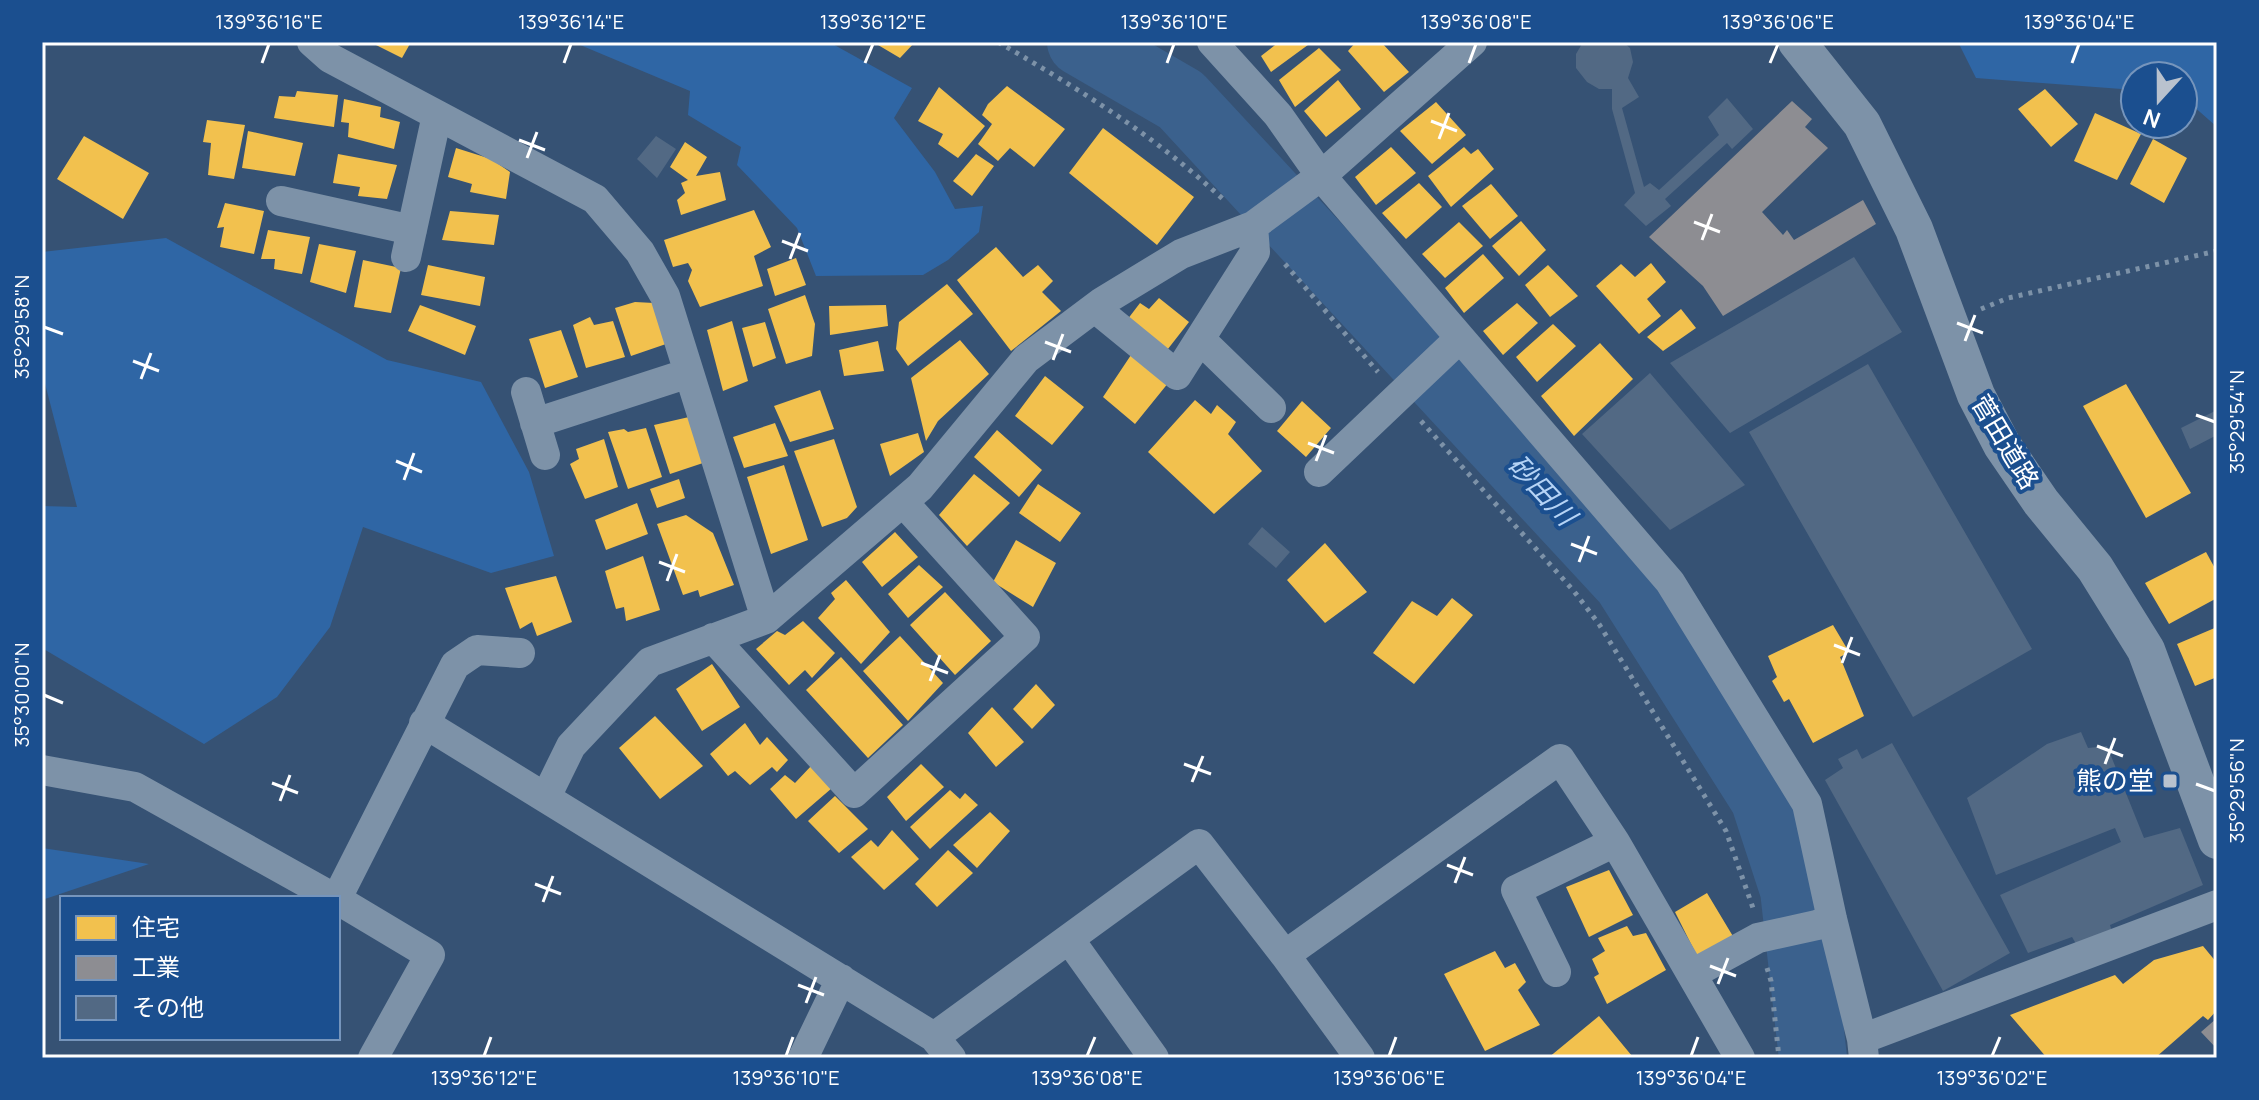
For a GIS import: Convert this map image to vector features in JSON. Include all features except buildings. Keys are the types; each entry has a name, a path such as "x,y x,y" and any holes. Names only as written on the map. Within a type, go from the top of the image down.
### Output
{"street":[{"path":"312,42 330,58 595,199 640,252 665,296 766,619"},
{"path":"1212,42 1278,115 1310,184 1460,338 1670,582 1807,804 1824,922 1863,1049 2217,905"},
{"path":"546,797 571,746 650,662 766,619 920,487 1026,359 1095,308 1181,254 1253,226 1310,184 1472,42"},
{"name":"菅田道路","path":"1797,42 1862,124 1914,229 1976,395 2002,445 2041,502 2095,568 2146,650 2217,840"},
{"path":"281,201 409,244 437,115"},
{"path":"1095,308 1177,375 1255,252 1253,226"},
{"path":"1319,472 1460,338"},
{"path":"1200,339 1271,408"},
{"path":"535,423 689,373"},
{"path":"526,392 545,455"},
{"path":"713,638 854,793 1025,637 903,502"},
{"path":"338,896 455,665 477,650 520,653"},
{"path":"424,723 841,979 943,1047 1069,939 1199,844 1360,1058"},
{"path":"1285,955 1560,759 1615,842 1740,1058"},
{"path":"42,770 135,787 331,896"},
{"path":"1556,972 1516,890 1615,842"},
{"path":"340,901 430,955 373,1058"},
{"path":"1692,974 1762,937 1824,922"},
{"path":"1069,939 1154,1058"},
{"path":"803,1058 841,979"}],"path":[{"path":"998,42 1132,124 1181,160 1253,226 1399,396 1573,590 1599,624 1726,831 1762,937 1771,981 1779,1058"},
{"path":"1948,323 2008,298 2217,251"}],"shaded area":[{"path":"573,42 829,42 912,88 894,118 935,172 955,209 983,206 979,232 948,260 923,275 816,276 797,228 737,165 741,147 688,115 690,91"},
{"path":"1958,42 2217,42 2217,127 2199,111 2199,60 2119,60 2119,89 1976,78"},
{"path":"166,238 387,360 481,382 529,472 554,556 491,573 363,527 330,627 277,697 204,744 42,648 42,506 77,507 42,372 42,252"},
{"path":"42,848 149,864 42,900"}],"waterway":[{"name":"砂田川","path":"1081,42 1181,100 1627,582 1764,798 1794,890 1813,1058"}],"place":[{"name":"熊の堂","path":"2170,781"}]}
